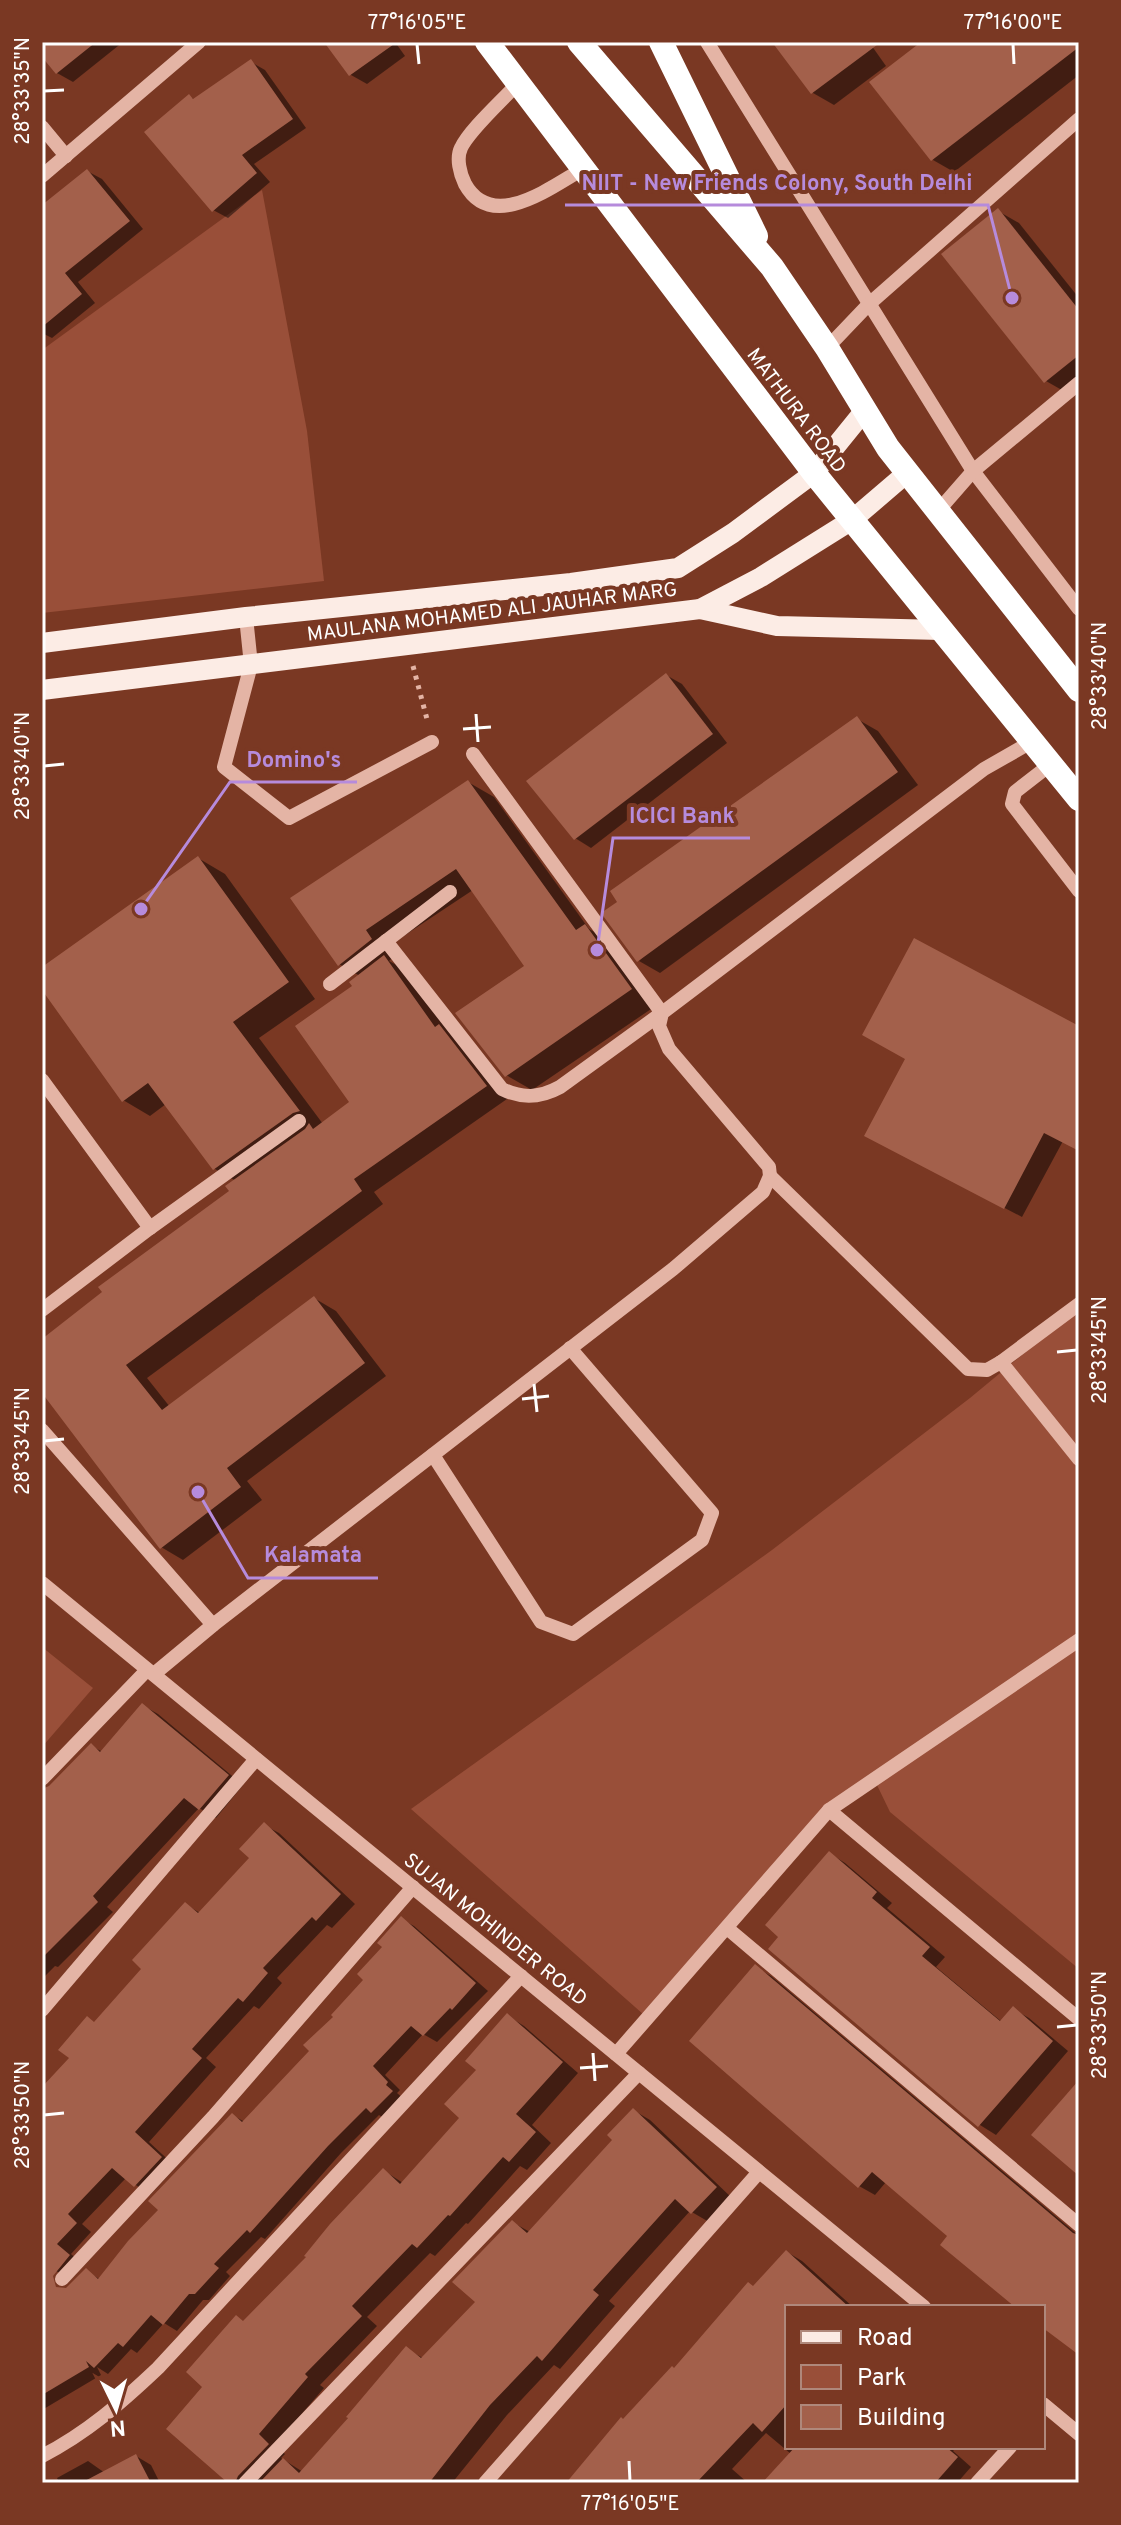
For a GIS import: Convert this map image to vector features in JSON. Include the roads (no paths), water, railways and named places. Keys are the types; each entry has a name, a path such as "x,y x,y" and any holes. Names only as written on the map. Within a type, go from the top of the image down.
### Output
{"highway":[{"name":"MATHURA ROAD","path":"487,42 814,473 1079,799"},
{"path":"579,42 772,267 827,348 888,448 1079,690"},
{"path":"661,42 772,267"}],"main road":[{"name":"MAULANA MOHAMED ALI JAUHAR MARG","path":"42,643 678,568 733,533 814,473 865,410"},
{"name":"MAULANA MOHAMED ALI JAUHAR MARG","path":"42,690 700,609 761,577 852,520 908,472"},
{"path":"700,609 777,626 941,630"}],"street":[{"path":"42,176 180,48 199,42"},
{"path":"707,42 973,471 1079,609"},
{"path":"518,83 462,145 459,162 466,186 483,202 495,207 511,205 525,201 583,169"},
{"path":"827,348 868,305 1079,119"},
{"path":"42,127 66,156"},
{"path":"938,511 973,471 1079,383"},
{"path":"246,617 251,665 224,767 289,818 432,742"},
{"path":"386,941 502,1089 515,1095 546,1095 662,1013 984,769 1033,741"},
{"path":"42,1779 151,1672 684,1260 763,1192 770,1176 769,1167 669,1049 659,1026 662,1013 473,754"},
{"path":"1051,764 1015,792 1012,804 1079,891"},
{"path":"330,984 450,892"},
{"path":"42,1080 150,1228"},
{"path":"42,1310 299,1121"},
{"path":"770,1176 968,1369 987,1370 1001,1362 1079,1304"},
{"path":"433,1455 541,1622 573,1634 702,1540 712,1513 570,1348"},
{"path":"1001,1362 1079,1459"},
{"path":"42,1430 213,1625"},
{"name":"SUJAN MOHINDER ROAD","path":"42,1583 922,2305"},
{"path":"616,2054 829,1810 1079,1640"},
{"path":"42,2010 256,1759"},
{"path":"829,1810 1079,2019"},
{"path":"62,2279 213,2117 413,1887"},
{"path":"727,1928 1079,2225"},
{"path":"42,2456 68,2443 111,2412 158,2368 521,1976"},
{"path":"245,2483 639,2073"},
{"path":"485,2483 759,2172"},
{"path":"1045,2408 1079,2434"},
{"path":"977,2483 1008,2449"}],"place":[{"name":"NIIT - New Friends Colony, South Delhi","path":"1012,298"},
{"name":"Domino's","path":"141,909"},
{"name":"ICICI Bank","path":"597,950"},
{"name":"Kalamata","path":"198,1492"}]}
